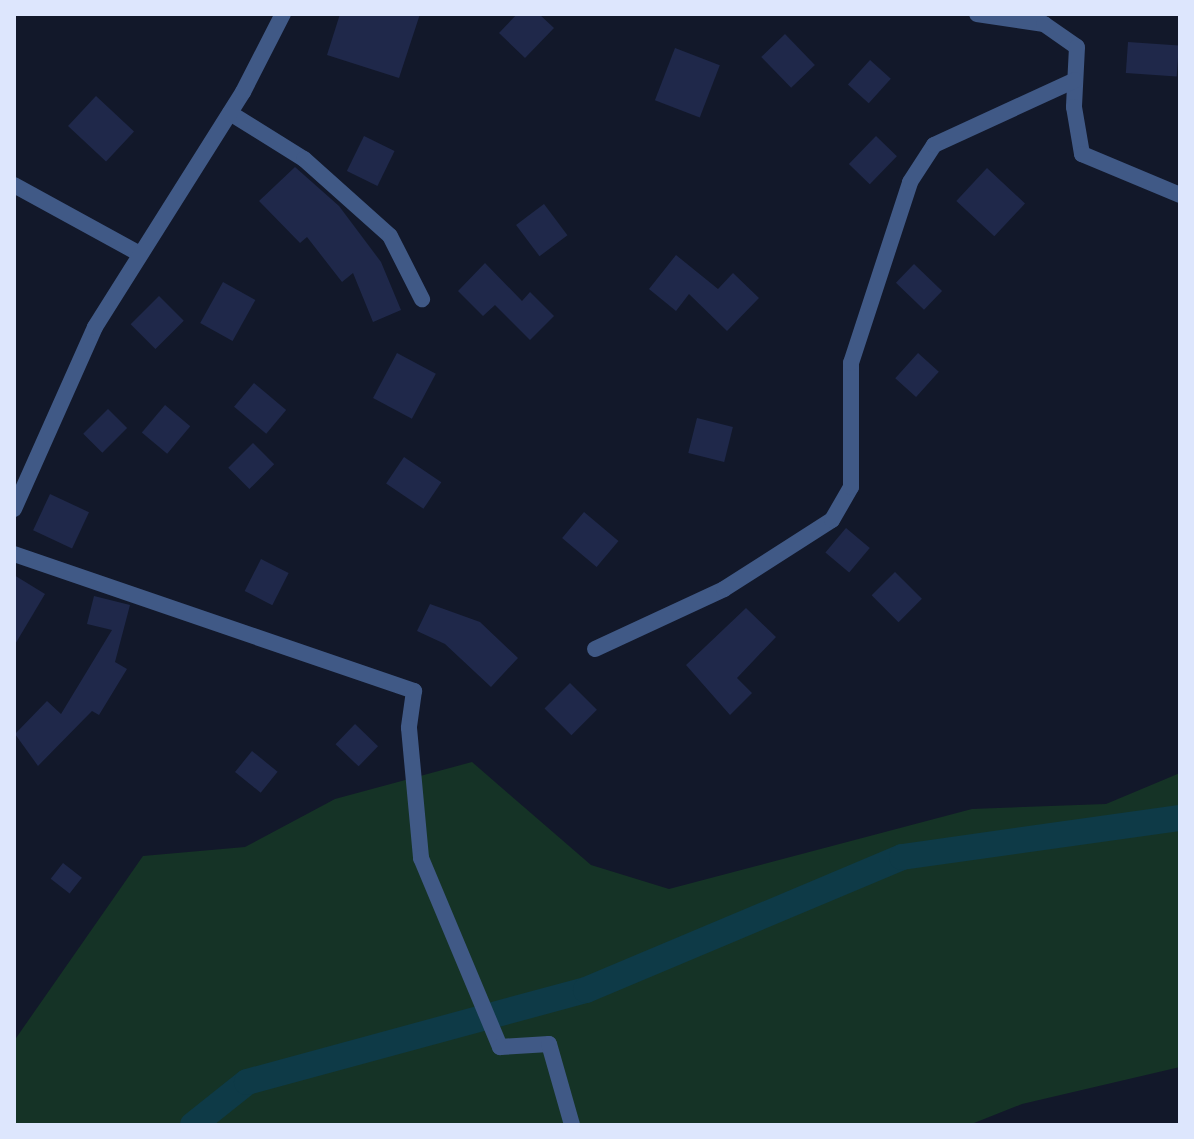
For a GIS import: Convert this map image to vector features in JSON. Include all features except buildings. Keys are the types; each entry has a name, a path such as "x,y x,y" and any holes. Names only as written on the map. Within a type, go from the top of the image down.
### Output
{"street":[{"path":"14,509 95,327 230,113 283,14"},
{"path":"977,14 1044,24 1077,47 1075,80 1082,154 1180,195"},
{"path":"595,649 724,589 832,520 851,487 851,363 910,182 934,145 1075,80"},
{"path":"230,113 304,159 390,236 422,299"},
{"path":"14,185 140,254"},
{"path":"14,554 414,691 409,728 421,858 500,1047 549,1044 572,1125"}],"green space":[{"path":"472,762 591,865 669,889 972,809 1106,804 1180,773 1180,1067 1022,1104 969,1125 14,1125 14,1041 143,856 245,847 335,799"}],"waterway":[{"path":"193,1125 247,1082 586,990 902,857 1180,818"}]}
